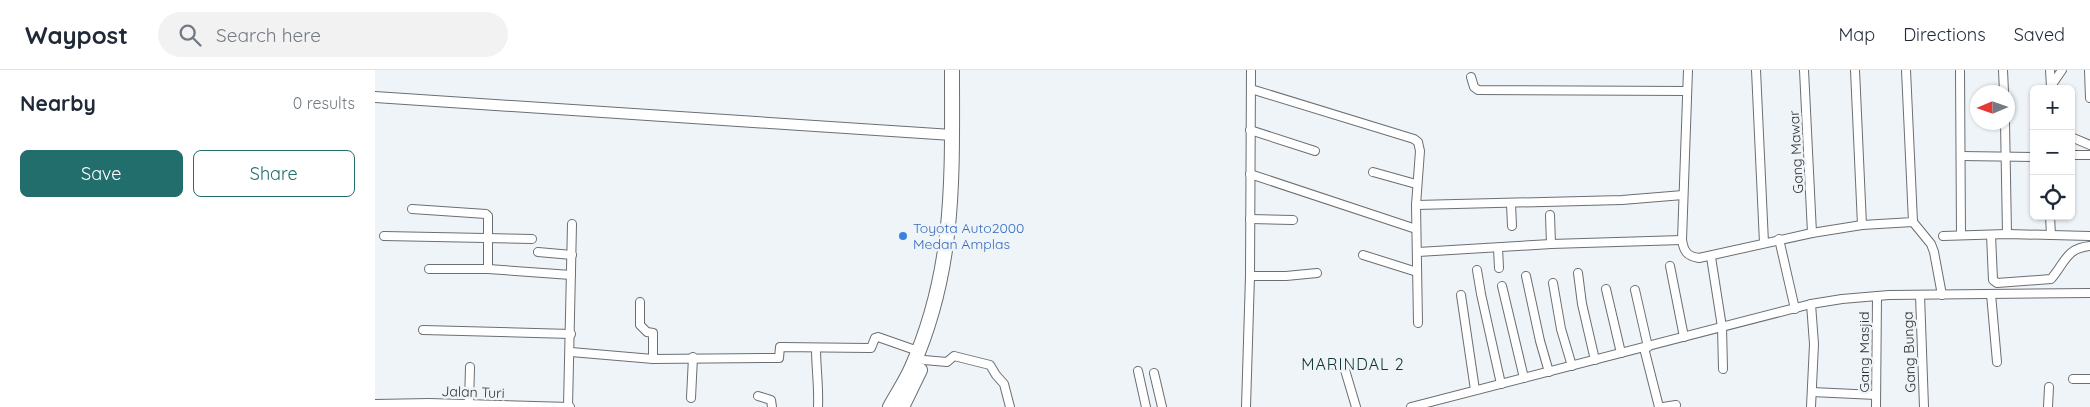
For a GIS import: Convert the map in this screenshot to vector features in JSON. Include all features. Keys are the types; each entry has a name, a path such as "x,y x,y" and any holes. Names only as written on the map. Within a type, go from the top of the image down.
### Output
{"highway":[{"path":"890,407 921,355 948,243 952,190 952,70"},
{"path":"902,407 947,288 955,255 961,184 961,70"}],"street":[{"path":"1245,407 1250,276 1251,70"},
{"path":"1688,70 1682,240 1686,253 1690,257 1711,257 1779,239 1862,225 1913,222"},
{"path":"1756,70 1764,243"},
{"name":"Gang Mawar","path":"1804,70 1812,233"},
{"path":"1855,70 1862,225"},
{"path":"1906,70 1913,222 1931,244 1942,295"},
{"path":"1959,70 1961,235"},
{"path":"2003,70 2004,85"},
{"path":"2050,70 2051,85"},
{"path":"2052,85 2062,70"},
{"path":"2089,70 2090,98"},
{"path":"1471,77 1476,89 1485,91 1687,91"},
{"path":"1251,89 1417,141 1420,151 1416,205 1418,323"},
{"path":"375,97 952,135"},
{"path":"1250,130 1315,151"},
{"path":"2005,130 2007,234"},
{"path":"2075,139 2090,145"},
{"path":"2075,155 2090,155"},
{"path":"1961,156 2030,157"},
{"path":"1373,172 1417,184"},
{"path":"1250,174 1417,229"},
{"path":"1416,205 1621,200 1683,195"},
{"path":"1511,204 1512,226"},
{"path":"412,209 486,214 488,216 488,269"},
{"path":"1550,215 1551,244"},
{"path":"1250,219 1293,220"},
{"path":"2050,220 2051,235"},
{"path":"569,407 572,224"},
{"path":"1943,236 2007,234 2090,236"},
{"path":"1991,235 1993,280 1997,283 2051,278 2069,254 2079,247 2090,246"},
{"path":"384,236 532,239"},
{"path":"1779,239 1795,308"},
{"path":"1418,252 1551,244 1682,240"},
{"path":"1498,248 1499,268"},
{"path":"538,252 572,255"},
{"path":"1363,255 1417,272"},
{"path":"1711,257 1722,327 1723,369"},
{"path":"1670,266 1684,337"},
{"path":"429,269 488,269 571,276"},
{"path":"1477,270 1501,384"},
{"path":"1250,276 1286,276 1317,273"},
{"path":"1578,273 1582,304 1595,360"},
{"path":"1526,276 1540,341 1549,372"},
{"path":"1553,282 1561,329 1571,366"},
{"path":"1503,286 1524,378"},
{"path":"1606,289 1621,353"},
{"path":"1635,290 1659,407"},
{"path":"1411,407 1811,304 1877,296 2090,293"},
{"path":"1991,294 1997,362"},
{"path":"1461,295 1475,390"},
{"name":"Gang Bunga","path":"1920,295 1923,407"},
{"name":"Gang Masjid","path":"1876,407 1877,296"},
{"path":"640,302 641,325 647,332 653,333 653,359"},
{"path":"1811,304 1814,329 1811,407"},
{"path":"423,330 571,334"},
{"path":"571,352 653,359 693,357 779,358 781,347 871,348 875,338 878,337 921,355 947,362 954,356 990,365 995,375 1004,384 1010,407"},
{"path":"816,348 819,386 818,407"},
{"path":"691,398 693,357"},
{"path":"1334,365 1342,366 1345,370 1357,407"},
{"path":"469,404 470,368"},
{"path":"1138,371 1147,407"},
{"path":"1155,373 1162,407"},
{"path":"2073,379 2090,379"},
{"path":"2048,407 2049,387"},
{"path":"1812,392 1876,395"},
{"path":"758,396 771,400 772,407"},
{"name":"Jalan Turi","path":"375,404 569,407"},
{"path":"1663,407 1676,405"}],"place":[{"name":"Toyota Auto2000 Medan Amplas","path":"903,236"}],"district":[{"name":"MARINDAL 2","path":"1353,364"}]}
